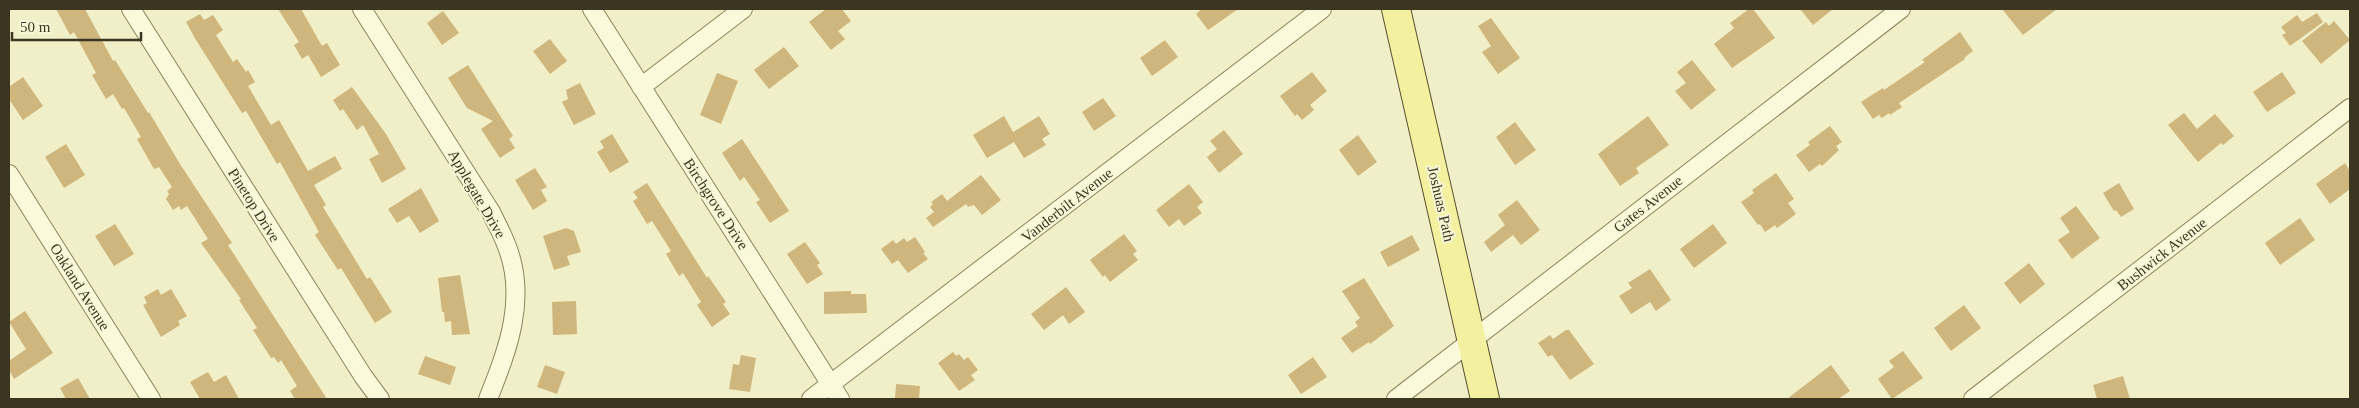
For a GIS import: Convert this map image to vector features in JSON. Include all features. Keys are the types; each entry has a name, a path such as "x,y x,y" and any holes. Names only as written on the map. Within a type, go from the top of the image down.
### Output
{"main road":[{"name":"Joshuas Path","path":"1396,9 1485,399"}],"street":[{"name":"Pinetop Drive","path":"131,9 363,376 380,399"},
{"name":"Applegate Drive","path":"362,9 491,212 507,245 514,279 514,313 509,348 488,399"},
{"name":"Birchgrove Drive","path":"592,9 835,392"},
{"path":"641,87 743,9"},
{"name":"Vanderbilt Avenue","path":"811,399 835,392 1322,9"},
{"name":"Gates Avenue","path":"1396,399 1901,9"},
{"name":"Bushwick Avenue","path":"1973,399 2350,108"},
{"name":"Oakland Avenue","path":"9,174 151,399"}],"building":[{"path":"56,9 85,9 113,61 115,60 149,112 180,164 232,243 228,245 327,399 295,399 290,391 297,386 281,360 278,363 274,357 271,358 253,330 257,328 239,300 241,299 201,243 208,239 187,206 181,210 179,206 173,210 166,199 169,194 167,191 172,187 159,167 154,169 137,139 141,137 124,108 122,109 113,94 106,99 92,75 96,73 74,32 70,35"},
{"path":"278,9 301,9 322,46 327,43 340,65 321,77 308,55 302,59 294,45 299,42"},
{"path":"826,9 842,9 851,21 838,31 845,39 831,50 809,22"},
{"path":"1202,9 1238,9 1208,30 1196,14"},
{"path":"1749,9 1753,9 1775,38 1732,68 1714,44 1734,28 1730,23"},
{"path":"1800,9 1833,9 1813,25"},
{"path":"2002,9 2057,9 2023,35"},
{"path":"443,11 459,33 442,45 427,23"},
{"path":"2317,13 2323,22 2290,46 2282,35 2286,33 2281,27 2297,15 2302,22"},
{"path":"200,14 204,20 213,15 223,30 216,35 233,62 237,59 246,72 248,70 255,82 248,86 271,125 279,120 308,171 335,156 342,169 314,185 326,205 323,207 367,279 370,277 392,312 375,323 341,268 338,270 315,235 319,232 280,162 277,164 246,111 242,113 196,40 186,22"},
{"path":"1491,18 1520,58 1498,74 1482,52 1491,46 1478,26"},
{"path":"2334,21 2350,40 2321,64 2302,41 2326,22 2329,26"},
{"path":"1960,32 1973,51 1965,59 1899,103 1902,107 1890,115 1889,113 1882,118 1879,115 1873,119 1861,102 1883,88 1884,90 1925,62 1922,60"},
{"path":"550,39 567,61 550,74 533,51"},
{"path":"1165,40 1178,57 1152,76 1140,58"},
{"path":"784,47 799,66 769,89 754,70"},
{"path":"1692,60 1716,90 1691,110 1675,91 1686,83 1677,72"},
{"path":"468,65 513,136 509,139 515,148 500,158 481,129 493,121 467,108 448,78"},
{"path":"1312,72 1327,91 1310,105 1314,110 1302,120 1297,114 1295,116 1280,96"},
{"path":"2282,72 2296,93 2267,112 2253,92"},
{"path":"717,73 738,81 721,124 700,115"},
{"path":"23,77 43,106 23,120 9,99 9,87"},
{"path":"580,83 596,114 574,125 562,102 568,99 566,90"},
{"path":"352,87 386,134 406,169 382,183 369,159 379,154 363,125 357,130 343,109 340,111 333,100"},
{"path":"1103,98 1116,116 1094,131 1082,112"},
{"path":"2184,113 2197,129 2215,114 2234,136 2223,145 2221,143 2198,162 2168,125"},
{"path":"1004,116 1013,132 1039,116 1050,134 1042,139 1046,145 1024,158 1014,142 987,158 973,135"},
{"path":"1648,116 1669,145 1636,168 1639,173 1620,186 1598,154"},
{"path":"1515,122 1536,150 1515,165 1496,137"},
{"path":"1830,126 1842,142 1836,146 1839,150 1822,166 1820,164 1809,172 1796,155 1810,145 1808,142"},
{"path":"1224,130 1243,154 1219,173 1207,157 1217,149 1210,141"},
{"path":"612,134 629,162 610,173 597,152 604,148 600,141"},
{"path":"1358,135 1377,162 1358,176 1339,150"},
{"path":"742,139 789,211 770,223 756,202 760,200 744,177 740,181 722,153"},
{"path":"66,144 85,175 64,188 45,157"},
{"path":"2345,163 2350,171 2350,189 2330,204 2316,184"},
{"path":"535,168 547,187 541,190 547,201 533,210 515,180"},
{"path":"1776,173 1794,199 1788,203 1796,214 1777,228 1775,225 1765,232 1741,202 1754,193 1752,190"},
{"path":"981,175 1001,200 982,215 974,205 968,207 966,204 933,227 926,218 934,212 930,207 933,204 931,202 942,194 947,201"},
{"path":"647,183 707,278 708,276 726,302 723,304 730,314 712,327 697,305 701,302 683,273 679,276 666,254 671,251 652,221 647,224 633,201 638,198 633,192"},
{"path":"2119,183 2134,209 2121,217 2116,210 2114,211 2103,193"},
{"path":"1189,184 1203,202 1197,207 1202,213 1184,226 1179,219 1169,227 1156,210"},
{"path":"421,188 439,221 420,233 409,216 397,223 388,209"},
{"path":"1517,200 1540,230 1521,245 1513,235 1491,252 1484,242 1505,225 1498,215"},
{"path":"2076,206 2100,238 2072,259 2058,240 2070,232 2060,218"},
{"path":"2300,218 2315,240 2280,265 2265,243"},
{"path":"115,224 134,254 114,266 95,236"},
{"path":"1713,224 1727,243 1694,268 1680,249"},
{"path":"566,228 574,231 581,252 567,256 570,265 554,270 543,236"},
{"path":"1124,234 1137,251 1133,254 1138,260 1110,282 1105,275 1103,277 1090,260"},
{"path":"1412,235 1420,250 1388,267 1380,252"},
{"path":"915,237 928,259 908,273 898,260 892,264 881,249 893,240 896,244 904,238 907,242"},
{"path":"805,242 820,263 817,265 823,274 807,284 787,254"},
{"path":"2029,263 2045,284 2020,304 2004,283"},
{"path":"1650,269 1671,300 1656,311 1650,302 1631,314 1619,296 1632,288 1628,283"},
{"path":"460,275 470,334 452,335 451,321 445,322 444,312 442,312 438,278"},
{"path":"1364,278 1394,326 1370,344 1369,342 1352,353 1341,338 1358,326 1355,322 1360,318 1342,291"},
{"path":"1066,287 1085,312 1069,324 1063,315 1044,330 1031,314"},
{"path":"158,289 161,295 171,289 187,316 178,321 180,325 161,337 143,305 147,303 144,297"},
{"path":"851,291 851,294 866,294 867,313 824,314 824,292"},
{"path":"576,301 577,334 553,335 552,302"},
{"path":"1964,305 1981,328 1951,351 1934,328"},
{"path":"25,311 53,353 14,379 9,370 9,361 26,349 9,322"},
{"path":"1569,330 1594,364 1570,380 1552,355 1548,357 1538,343 1550,335 1553,339"},
{"path":"1903,351 1923,378 1892,399 1878,379 1894,367 1889,361"},
{"path":"953,352 956,356 959,354 964,360 968,357 978,370 971,375 975,380 959,391 938,363"},
{"path":"741,355 756,358 750,392 729,389 733,364 739,365"},
{"path":"425,356 456,367 450,385 418,374"},
{"path":"1313,357 1327,377 1301,394 1288,375"},
{"path":"545,365 565,372 557,394 537,387"},
{"path":"1831,365 1850,391 1838,399 1787,399"},
{"path":"208,372 214,382 226,375 239,399 200,399 190,382"},
{"path":"2123,376 2130,399 2097,399 2093,385"},
{"path":"78,378 90,399 66,399 60,388"},
{"path":"896,384 920,386 919,399 895,399"}]}
